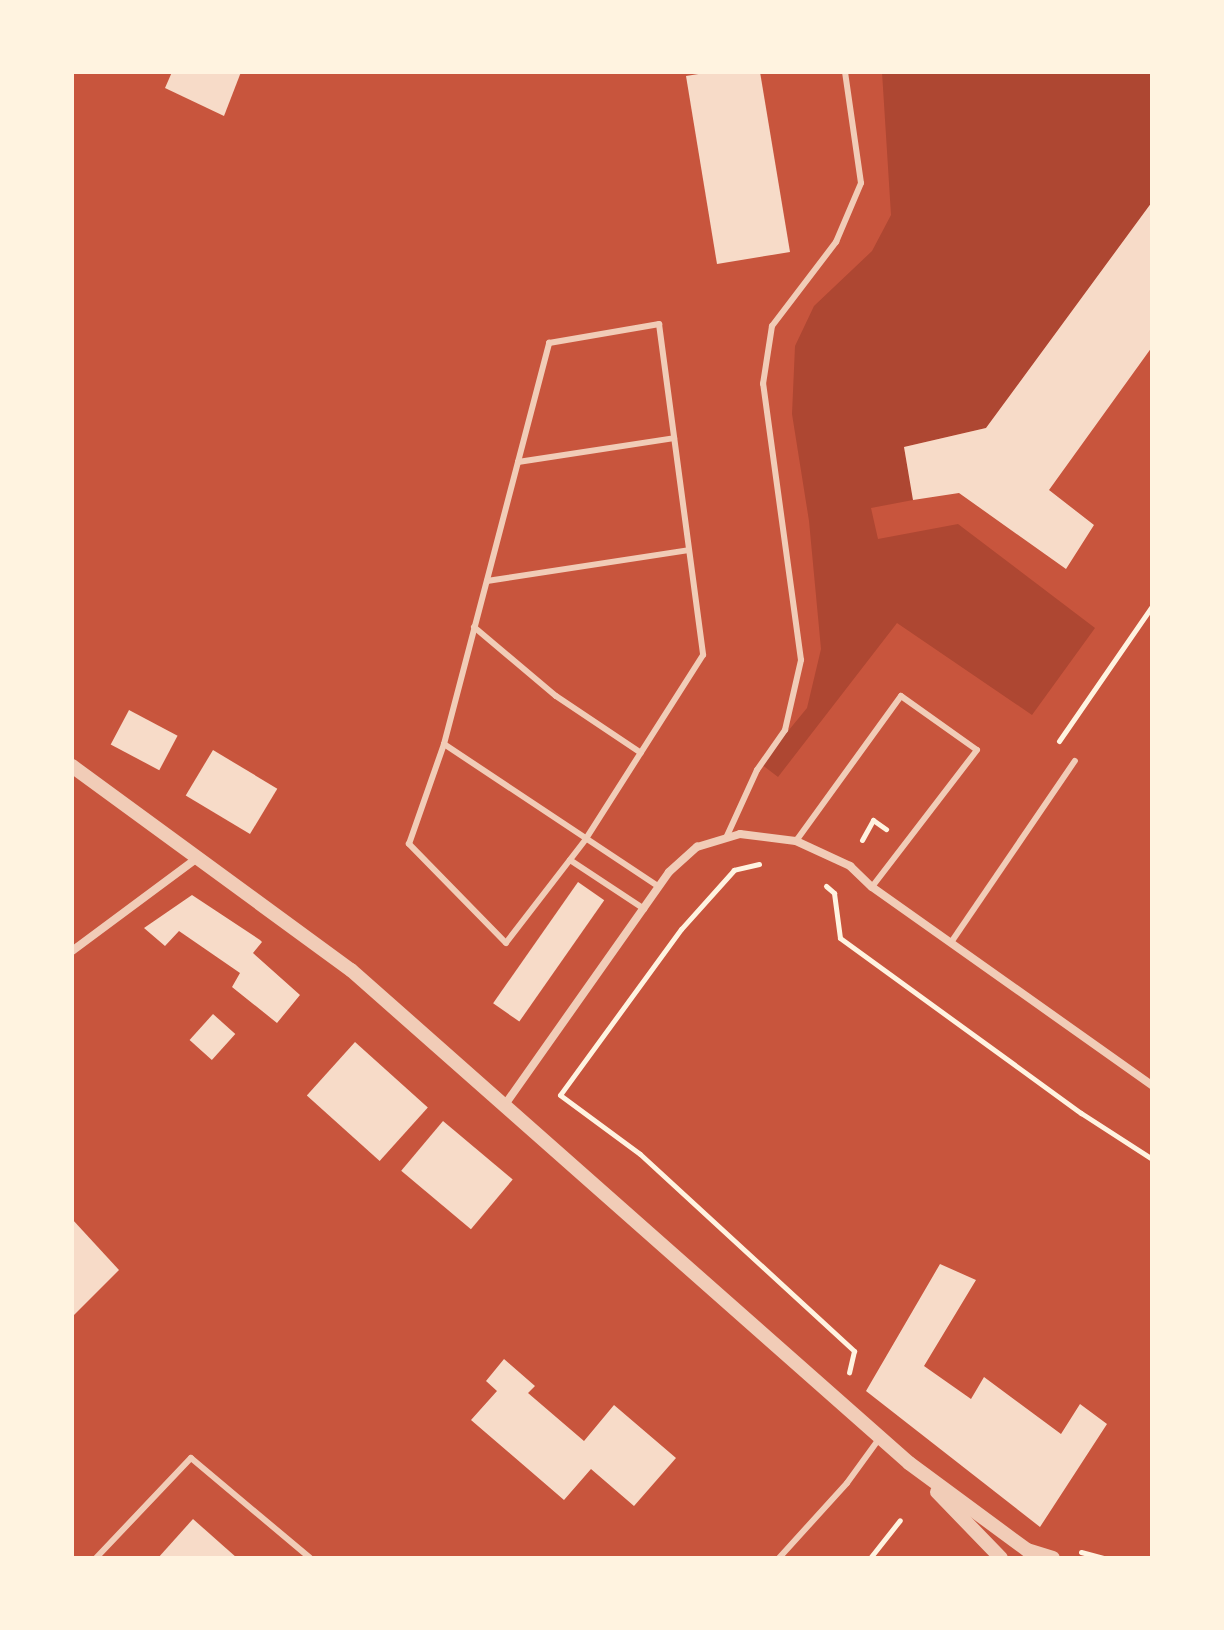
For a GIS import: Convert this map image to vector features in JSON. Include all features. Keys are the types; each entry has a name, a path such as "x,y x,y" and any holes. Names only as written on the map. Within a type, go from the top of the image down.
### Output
{"street":[{"path":"72,766 351,970 879,1439 1027,1550 1053,1558"},
{"path":"504,1106 669,872 697,847 740,834 796,841 850,866 872,887 1152,1085"},
{"path":"72,951 197,858"},
{"path":"909,1463 1001,1558"}],"lane":[{"path":"726,838 757,770 785,730 801,660 763,384 772,326 836,242 861,183 845,72"},
{"path":"659,324 674,438 703,655 586,839 506,943 409,844 444,744 549,343 659,324"},
{"path":"518,462 674,438"},
{"path":"487,581 689,550"},
{"path":"474,627 556,696 641,753"},
{"path":"796,841 901,696 977,750 872,887"},
{"path":"444,744 659,887"},
{"path":"952,941 1075,761"},
{"path":"570,860 645,909"},
{"path":"779,1558 847,1483 879,1439"},
{"path":"96,1558 191,1458 310,1558"}],"path":[{"path":"768,862 734,870 681,929 560,1095 640,1154 854,1351 845,1385"},
{"path":"813,877 834,893 840,938 1081,1113 1152,1159"},
{"path":"870,1558 900,1520"},
{"path":"1078,1551 1104,1558"}],"shaded area":[{"path":"882,72 1152,72 1152,202 986,428 904,447 913,500 871,508 878,539 958,524 1095,628 1032,715 897,623 778,777 761,764 807,708 821,649 809,521 792,414 795,346 814,306 872,251 891,215"}],"building":[{"path":"172,72 241,72 224,116 165,88"},
{"path":"711,72 760,72 790,252 717,264 686,76"},
{"path":"1152,202 1152,347 1049,490 1094,525 1066,569 959,493 913,500 904,447 986,428"},
{"path":"129,710 178,736 159,770 111,744"},
{"path":"213,750 277,789 250,834 186,795"},
{"path":"578,882 604,900 519,1022 493,1003"},
{"path":"192,895 260,940 262,942 253,953 300,995 277,1023 232,987 240,973 179,931 165,946 144,928"},
{"path":"213,1014 235,1034 212,1060 190,1040"},
{"path":"355,1042 428,1108 380,1161 307,1096"},
{"path":"443,1121 513,1179 471,1229 401,1171"},
{"path":"72,1219 119,1270 72,1317"},
{"path":"940,1264 976,1280 924,1366 971,1399 984,1377 1061,1434 1080,1404 1107,1424 1040,1527 866,1391"},
{"path":"504,1359 535,1386 528,1393 584,1441 614,1405 676,1458 634,1506 591,1469 564,1500 471,1420 497,1391 486,1381"},
{"path":"193,1519 237,1558 158,1558"}]}
